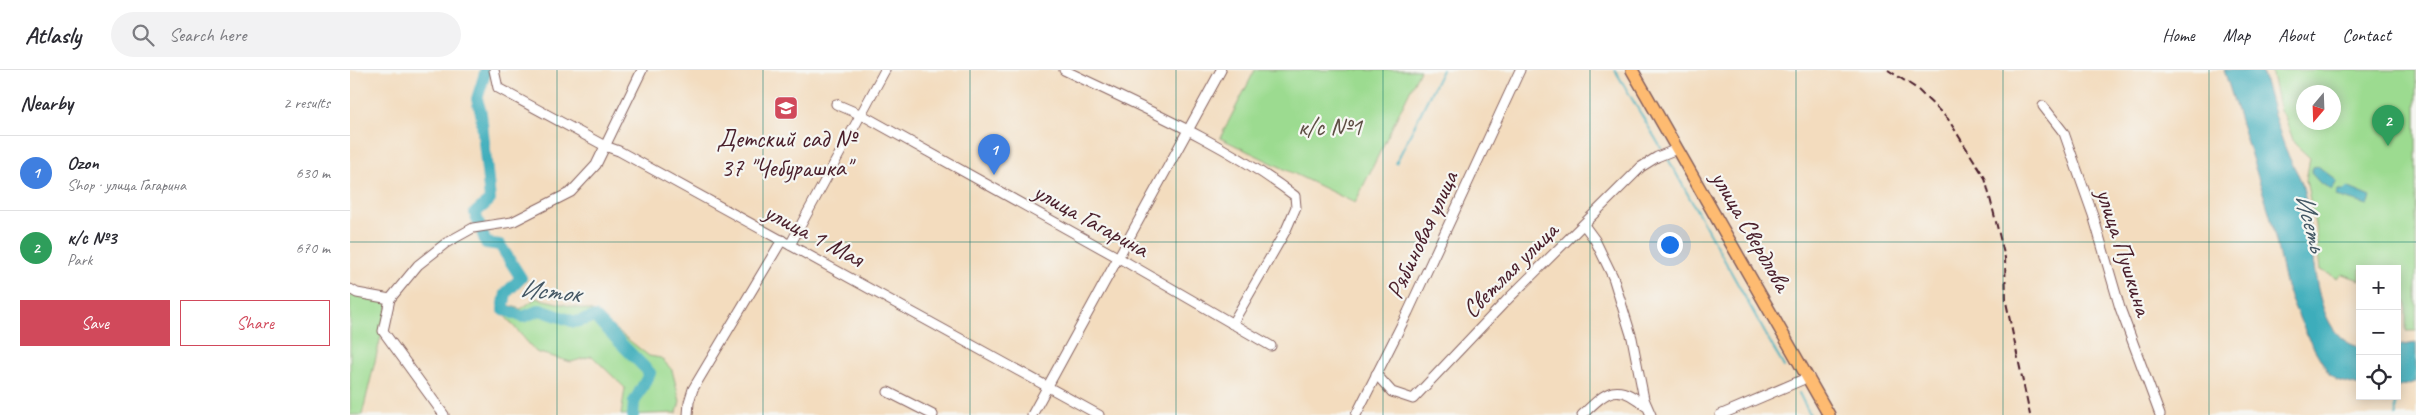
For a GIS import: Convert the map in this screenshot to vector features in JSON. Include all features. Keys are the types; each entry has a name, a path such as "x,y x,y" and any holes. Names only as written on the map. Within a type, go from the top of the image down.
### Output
{"main road":[{"name":"улица Свердлова","path":"1632,70 1829,415"}],"street":[{"name":"улица 1 Мая","path":"494,70 498,88 605,146 619,151 1099,415"},
{"path":"444,415 383,331 390,299 418,265 446,243 473,228 512,222 572,192 588,176 605,146 642,70"},
{"path":"688,415 693,389 786,243 861,115 885,70"},
{"path":"1064,70 1187,130 1274,180 1295,196 1296,207 1286,230 1232,324"},
{"path":"1032,415 1120,258 1187,130 1221,70"},
{"name":"Рябиновая улица","path":"1356,415 1408,312 1520,70"},
{"name":"улица Гагарина","path":"836,104 861,115 1120,258 1271,346"},
{"name":"улица Пушкина","path":"2043,106 2064,133 2093,215 2120,308 2160,415"},
{"name":"Светлая улица","path":"1376,374 1392,392 1413,399 1506,301 1641,167 1657,157 1677,149"},
{"path":"1584,225 1595,240 1613,277 1632,338 1644,399 1652,414"},
{"path":"350,290 390,299"},
{"path":"1720,415 1809,377"},
{"path":"1582,415 1601,396 1614,390 1627,392 1652,414"},
{"path":"888,392 933,415"}],"green space":[{"name":"к/с №1","path":"1255,70 1420,70 1355,203 1220,138"},
{"path":"2271,70 2416,70 2416,331 2406,331 2406,302 2401,301 2401,265 2356,265 2356,279 2342,274 2337,278 2320,270 2315,225 2306,180 2310,158 2294,143 2285,117 2280,111"},
{"path":"350,289 390,299 362,415 350,415"},
{"path":"536,298 592,311 649,356 661,358 672,370 680,401 677,413 621,415 625,388 592,356 571,362 536,352 498,308 501,303 521,309"}],"water":[{"path":"2224,70 2262,70 2281,136 2302,184 2321,301 2330,323 2342,339 2356,345 2356,385 2336,380 2329,374 2309,340 2286,287 2270,215"},
{"path":"2318,166 2337,181 2332,190 2319,182 2311,173 2313,167"},
{"path":"2347,187 2371,197 2368,205 2336,196 2338,190 2344,190"},
{"path":"2416,343 2416,382 2401,387 2401,355 2401,345"}],"waterway":[{"name":"Исток","path":"486,70 477,99 481,113 490,200 475,213 486,243 500,245 521,278 506,293 503,309 523,317 540,310 575,322 595,317 650,373 634,402 633,415"},
{"path":"1396,163 1442,70"},
{"path":"1615,70 1661,148"},
{"path":"1667,157 1784,367"},
{"path":"1799,393 1810,415"},
{"path":"2395,400 2396,415"}],"railway":[{"path":"1888,70 1916,88 1948,119 1985,178 2005,258 2006,302 2030,415"}],"place":[{"name":"Детский сад № 37 \"Чебурашка\"","path":"786,108"},
{"name":"к/с №3","path":"2388,146"},
{"name":"Ozon","path":"994,175"}],"water label":[{"name":"Исеть","path":"2311,222"}]}
